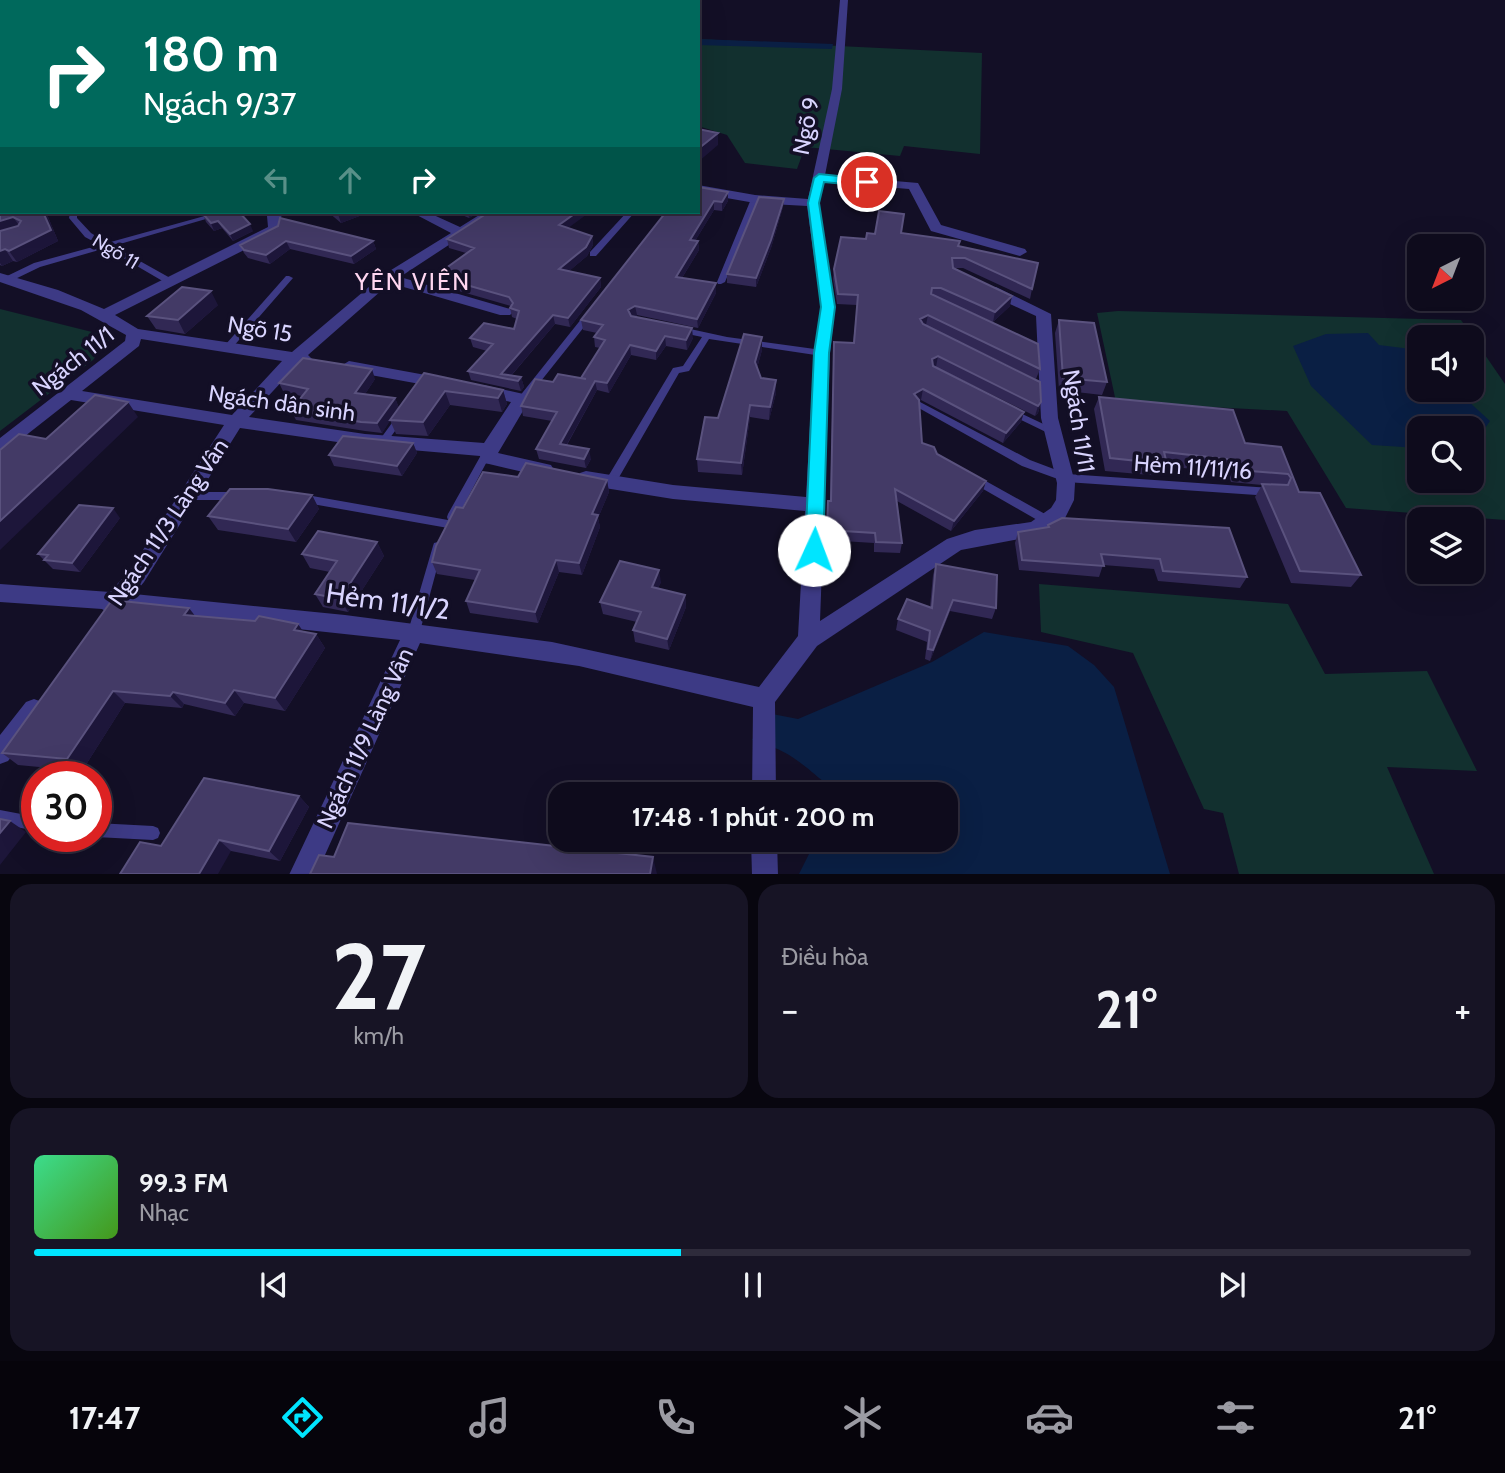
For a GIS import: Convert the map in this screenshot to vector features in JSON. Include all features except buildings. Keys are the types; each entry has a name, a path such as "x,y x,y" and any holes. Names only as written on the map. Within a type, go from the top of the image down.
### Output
{"street":[{"name":"Ngõ 9","path":"809,639 822,353 828,307 813,203 837,89 844,0"},
{"path":"819,178 914,186 936,228 1020,252"},
{"path":"700,189 755,199 813,203"},
{"path":"103,316 275,229 274,216 276,214"},
{"path":"421,214 460,232"},
{"name":"Ngách 11/3 Làng Vân","path":"99,623 115,600 138,576 236,421 295,357 388,278 490,214"},
{"name":"Ngõ 15","path":"4,278 65,298 134,333 295,357 423,384 461,386 522,400"},
{"path":"388,278 505,312"},
{"name":"Ngách 11/11","path":"981,285 1043,314 1038,349 1041,388 1066,478 1065,500 1056,523"},
{"name":"Ngách 11/1","path":"0,447 133,343 134,333"},
{"name":"Ngách dân sinh","path":"68,394 236,421 488,450 489,458 610,483 673,492 816,505"},
{"name":"Ngách 11/9 Làng Vân","path":"488,450 522,400"},
{"path":"764,782 764,699 809,639 850,615 899,578 960,541 1056,523"},
{"name":"Hẻm 11/1/2","path":"0,593 115,600 283,617 554,653 764,699"},
{"name":"Ngách 11/9 Làng Vân","path":"302,874 413,635"},
{"path":"0,753 51,689"},
{"path":"764,852 765,874"}],"lane":[{"path":"721,282 755,199"},
{"name":"Ngõ 11","path":"74,214 73,218 88,235 169,281"},
{"path":"4,278 37,265 219,214"},
{"path":"593,254 629,214"},
{"path":"229,346 289,278"},
{"name":"Ngách 11/9 Làng Vân","path":"522,400 598,303"},
{"path":"672,328 822,353"},
{"path":"610,483 676,370 686,369 708,336"},
{"name":"Hẻm 11/11/16","path":"920,405 1026,463 1066,478 1275,492"},
{"path":"1005,408 1053,432"},
{"path":"384,440 405,410"},
{"name":"Ngách 11/9 Làng Vân","path":"413,635 433,556 488,450"},
{"path":"961,471 1056,523"},
{"path":"190,496 254,496"},
{"path":"283,496 343,503 389,515 448,524"},
{"path":"0,817 21,821"},
{"path":"112,831 153,834"}],"green space":[{"path":"700,39 982,53 980,154 904,146 900,156 805,147 797,169 745,163 727,135 700,127"},
{"path":"0,309 112,337 93,360 0,431"},
{"path":"1118,311 1461,320 1464,325 1407,325 1407,402 1484,402 1484,353 1505,384 1505,520 1484,518 1484,507 1407,507 1407,513 1346,508 1287,411 1116,402 1097,313"},
{"path":"1039,584 1288,604 1325,674 1427,671 1477,771 1387,767 1434,874 1239,874 1223,813 1204,809 1133,653 1041,632"}],"water":[{"path":"700,39 833,44 832,49 700,45"},
{"path":"1368,333 1379,345 1407,348 1407,402 1469,402 1490,421 1484,430 1484,416 1407,416 1407,447 1372,445 1311,386 1293,346 1326,334"},
{"path":"984,632 1068,646 1094,665 1114,687 1170,874 799,874 810,852 958,852 958,782 824,782 783,752 752,740 767,713 798,719 932,662"}],"district":[{"name":"YÊN VIÊN","path":"413,282"}],"route":[{"path":"814,550 822,353 828,307 813,203 819,178 867,182"}]}
